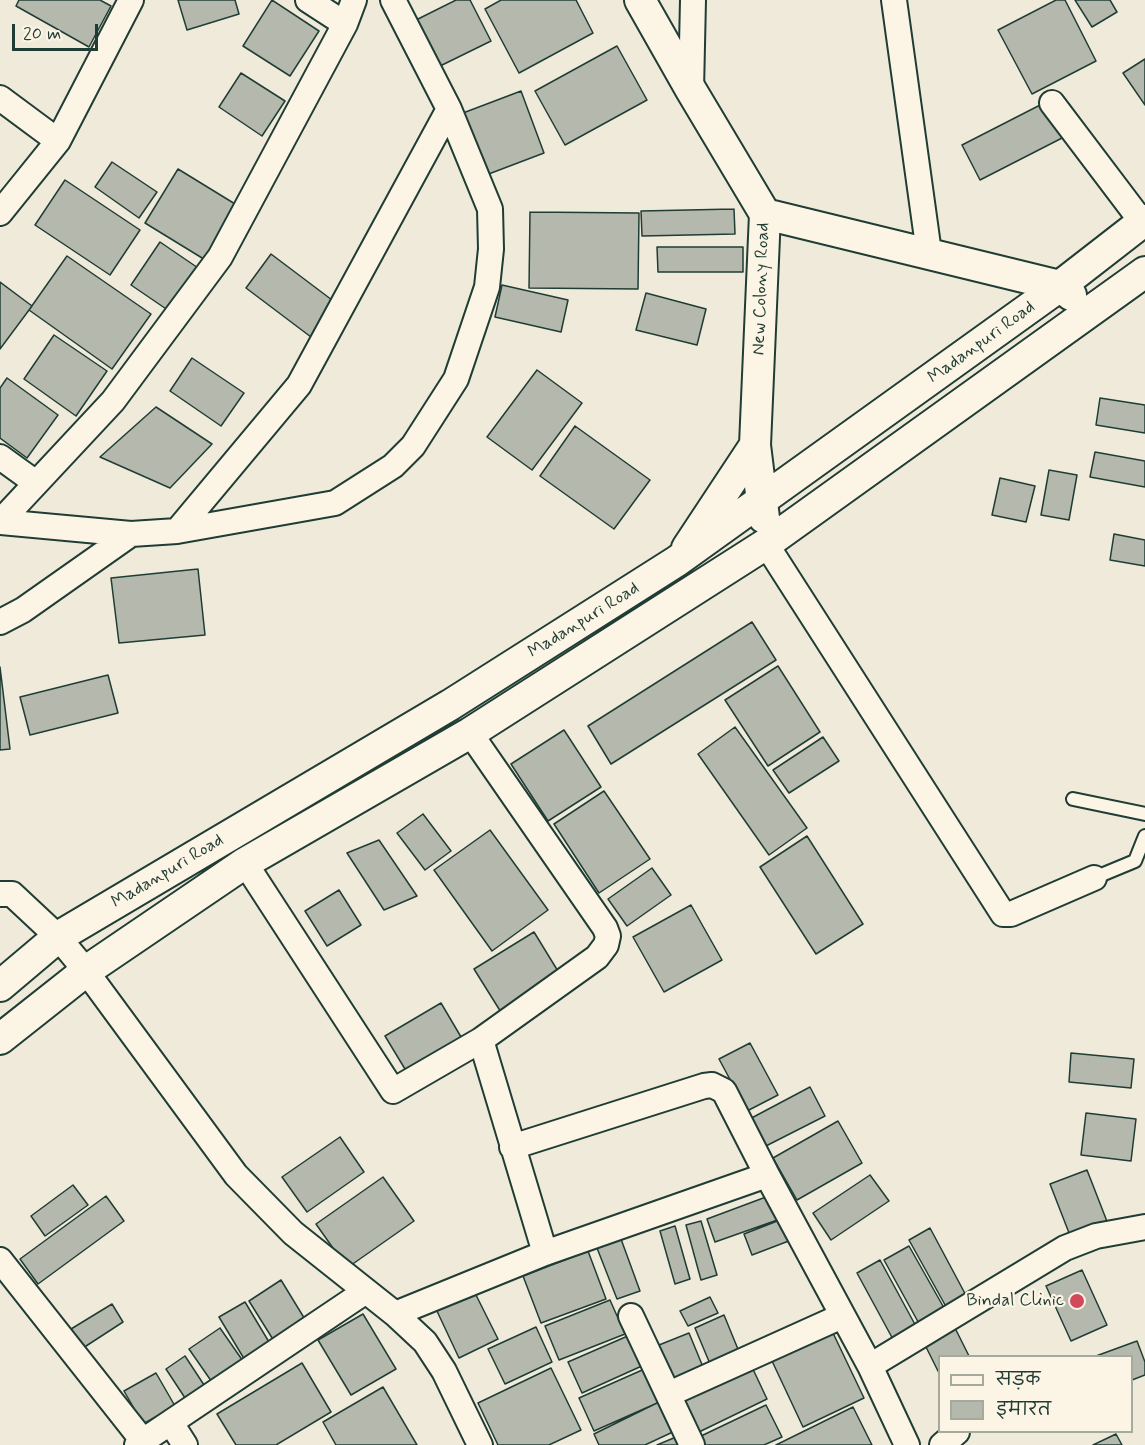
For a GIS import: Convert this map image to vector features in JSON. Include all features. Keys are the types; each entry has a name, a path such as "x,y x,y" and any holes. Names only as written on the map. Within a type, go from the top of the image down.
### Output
{"street":[{"path":"0,213 58,141 131,0"},
{"path":"308,0 345,24"},
{"path":"0,522 113,401 220,257 345,24 354,0"},
{"path":"0,522 131,534 177,531 335,503 393,466 413,446 456,380 487,287 491,249 490,209 449,109 393,0"},
{"name":"New Colony Road","path":"640,0 765,213 755,445 766,544"},
{"path":"691,90 693,0"},
{"path":"894,0 929,253"},
{"path":"0,98 58,141"},
{"path":"1052,103 1144,221"},
{"path":"177,531 298,385 449,109"},
{"path":"765,213 1060,286 1089,311"},
{"name":"Madanpuri Road","path":"0,986 58,937 450,705 678,561 1060,286 1144,221"},
{"name":"Madanpuri Road","path":"0,1039 86,971 244,863 470,733 766,544 1145,272"},
{"path":"678,561 755,445"},
{"path":"0,457 36,483"},
{"path":"0,622 23,610 131,534"},
{"path":"766,544 1003,914 1011,914 1094,878"},
{"path":"244,863 393,1091 481,1040 597,957 606,945 608,936 605,928 470,733"},
{"path":"0,894 12,894 58,937 86,971 236,1175 293,1233 394,1314 425,1342 444,1371 480,1445"},
{"path":"481,1040 545,1253"},
{"path":"512,1147 704,1086 712,1085 724,1091 870,1366 907,1445"},
{"path":"394,1314 545,1253 767,1175"},
{"path":"870,1366 1065,1248 1096,1236 1145,1227"},
{"path":"0,1260 140,1443 366,1291"},
{"path":"631,1316 692,1445"},
{"path":"669,1394 842,1316"},
{"path":"171,1423 185,1445"},
{"path":"942,1445 955,1433"}],"lane":[{"path":"1073,799 1145,814"},
{"path":"1094,878 1135,861 1145,836"}],"building":[{"path":"19,0 100,0 111,6 89,47 16,6"},
{"path":"178,0 235,0 239,14 187,30"},
{"path":"272,0 319,31 290,76 243,46"},
{"path":"456,0 470,0 491,41 434,69 410,23"},
{"path":"501,0 576,0 593,33 519,73 485,9"},
{"path":"1056,0 1065,0 1096,61 1032,94 998,30"},
{"path":"1075,0 1110,0 1117,12 1092,27"},
{"path":"617,46 647,100 565,145 535,91"},
{"path":"1145,59 1145,105 1123,73"},
{"path":"241,73 285,101 262,136 219,107"},
{"path":"521,91 544,153 486,175 463,113"},
{"path":"1046,102 1064,137 980,180 962,145"},
{"path":"112,162 157,192 139,218 95,187"},
{"path":"178,169 240,207 207,261 145,223"},
{"path":"65,180 140,230 110,275 35,225"},
{"path":"734,209 735,234 642,236 641,211"},
{"path":"530,212 639,213 638,289 529,288"},
{"path":"160,242 204,272 175,315 131,285"},
{"path":"657,247 743,247 743,272 658,272"},
{"path":"271,254 336,303 311,337 246,288"},
{"path":"67,256 151,314 112,369 29,310"},
{"path":"0,282 32,306 0,349"},
{"path":"502,285 568,300 561,332 495,317"},
{"path":"646,293 706,309 697,345 636,330"},
{"path":"54,335 107,371 76,416 24,379"},
{"path":"192,358 244,393 221,426 170,391"},
{"path":"537,370 582,403 532,470 487,437"},
{"path":"7,378 58,415 27,458 0,438 0,388"},
{"path":"1100,398 1145,405 1145,433 1096,425"},
{"path":"156,407 212,444 170,488 100,457"},
{"path":"575,426 650,480 614,529 540,476"},
{"path":"1095,452 1145,461 1145,487 1090,477"},
{"path":"1049,470 1077,475 1069,520 1041,515"},
{"path":"1000,478 1035,486 1026,522 992,515"},
{"path":"1114,534 1145,540 1145,566 1110,560"},
{"path":"198,569 205,635 119,643 111,578"},
{"path":"752,622 776,660 611,764 588,726"},
{"path":"778,666 820,732 768,766 725,700"},
{"path":"0,667 10,749 0,750"},
{"path":"108,675 118,713 30,735 20,697"},
{"path":"735,727 807,828 769,855 698,754"},
{"path":"564,730 601,787 548,821 511,764"},
{"path":"823,737 839,761 789,793 773,770"},
{"path":"604,791 650,859 599,893 554,824"},
{"path":"423,814 451,851 425,870 397,833"},
{"path":"490,830 548,910 492,951 434,870"},
{"path":"807,836 863,924 816,954 760,867"},
{"path":"379,840 417,896 384,910 347,853"},
{"path":"652,868 671,895 627,926 608,899"},
{"path":"339,890 361,925 327,946 305,911"},
{"path":"691,905 722,960 664,992 633,937"},
{"path":"534,932 564,981 504,1017 474,969"},
{"path":"441,1003 464,1042 408,1074 385,1036"},
{"path":"750,1043 778,1095 747,1111 719,1059"},
{"path":"1071,1053 1134,1059 1131,1088 1069,1082"},
{"path":"810,1087 825,1116 758,1150 744,1122"},
{"path":"1086,1113 1136,1119 1131,1161 1081,1155"},
{"path":"838,1121 862,1163 797,1200 773,1158"},
{"path":"340,1137 364,1172 307,1212 282,1177"},
{"path":"1087,1170 1108,1224 1071,1238 1050,1184"},
{"path":"870,1175 889,1201 831,1240 813,1213"},
{"path":"383,1177 414,1221 347,1268 316,1224"},
{"path":"73,1185 88,1205 45,1236 31,1216"},
{"path":"774,1194 783,1218 715,1242 707,1219"},
{"path":"106,1196 124,1221 38,1284 20,1259"},
{"path":"785,1218 794,1239 752,1255 744,1234"},
{"path":"701,1221 717,1275 701,1280 686,1225"},
{"path":"675,1226 690,1279 675,1284 660,1231"},
{"path":"930,1228 969,1301 949,1312 909,1240"},
{"path":"621,1239 640,1291 617,1299 597,1248"},
{"path":"909,1246 948,1315 922,1329 884,1260"},
{"path":"588,1251 606,1299 541,1323 523,1276"},
{"path":"880,1260 918,1330 895,1343 857,1273"},
{"path":"1082,1270 1107,1325 1071,1341 1046,1286"},
{"path":"281,1280 306,1321 274,1341 249,1301"},
{"path":"474,1291 498,1339 459,1358 436,1309"},
{"path":"710,1297 718,1313 688,1326 680,1311"},
{"path":"610,1300 625,1334 559,1360 545,1326"},
{"path":"245,1302 272,1347 246,1362 219,1317"},
{"path":"112,1304 123,1322 83,1348 71,1329"},
{"path":"363,1314 396,1369 351,1395 318,1340"},
{"path":"724,1315 742,1359 713,1371 695,1328"},
{"path":"953,1324 968,1355 938,1355 938,1371 922,1339"},
{"path":"536,1327 552,1362 505,1384 488,1349"},
{"path":"220,1328 245,1364 214,1385 189,1349"},
{"path":"689,1333 703,1367 668,1381 654,1347"},
{"path":"833,1333 864,1398 803,1427 772,1361"},
{"path":"630,1335 644,1365 582,1393 568,1362"},
{"path":"1137,1341 1145,1362 1145,1375 1133,1380 1133,1355 1099,1355"},
{"path":"185,1356 208,1391 189,1404 166,1369"},
{"path":"302,1363 331,1412 276,1445 236,1445 217,1414"},
{"path":"751,1365 767,1399 699,1432 681,1395"},
{"path":"649,1367 664,1400 594,1431 579,1398"},
{"path":"551,1368 581,1430 549,1445 498,1445 478,1403"},
{"path":"156,1373 175,1406 143,1424 124,1391"},
{"path":"383,1387 417,1445 336,1445 323,1422"},
{"path":"661,1401 675,1431 645,1445 599,1445 594,1434"},
{"path":"766,1405 782,1437 764,1445 703,1445 699,1437"},
{"path":"853,1407 872,1445 776,1445"},
{"path":"1116,1434 1122,1445 1093,1445"},
{"path":"676,1437 680,1445 657,1445"}],"place":[{"name":"Bindal Clinic","path":"1077,1301"}]}
